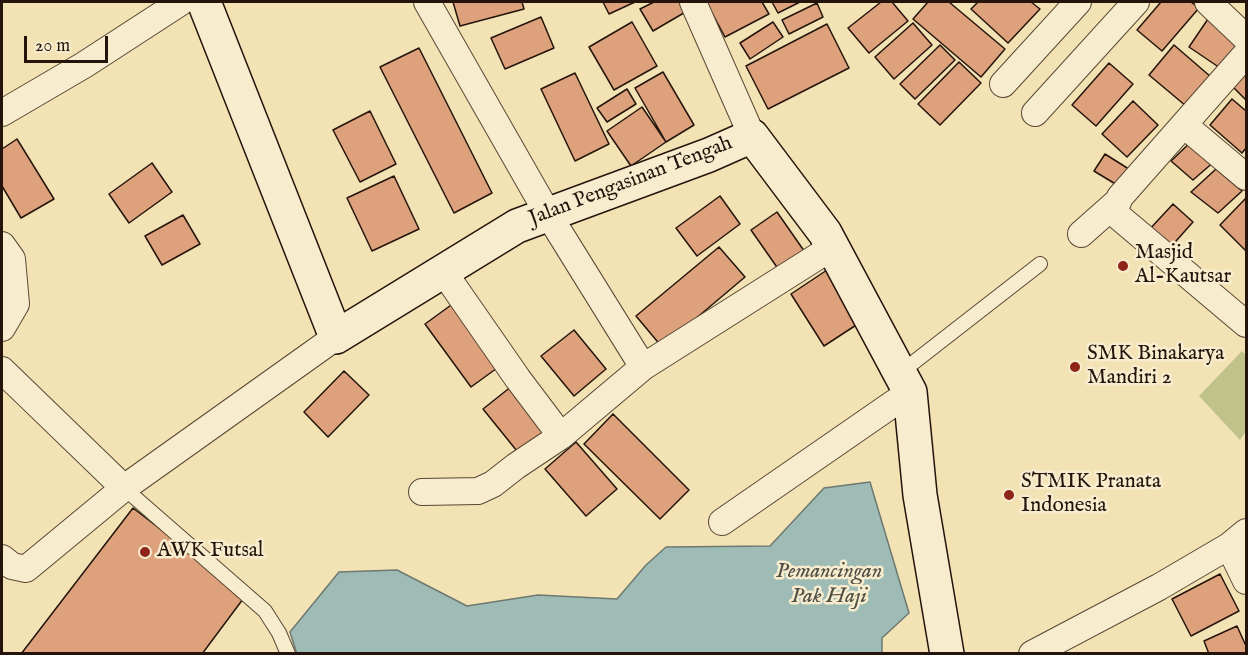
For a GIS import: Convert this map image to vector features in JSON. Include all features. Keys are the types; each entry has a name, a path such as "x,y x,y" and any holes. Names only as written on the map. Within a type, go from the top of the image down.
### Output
{"street":[{"path":"2,113 84,65 181,2"},
{"path":"2,558 12,566 26,569 124,488 336,338 204,2"},
{"path":"427,2 548,214 643,367"},
{"path":"693,2 752,136"},
{"path":"1003,84 1078,2"},
{"path":"1035,113 1136,2"},
{"path":"1208,2 1246,38"},
{"path":"1082,234 1116,203 1246,54"},
{"path":"1184,125 1246,177"},
{"name":"Jalan Pengasinan Tengah","path":"336,338 517,226 709,155 752,136 825,233 905,383 920,495 947,654"},
{"path":"1116,203 1115,209 1119,217 1246,324"},
{"path":"2,245 12,259 16,304 2,328"},
{"path":"422,492 478,491 493,484 561,436 643,367 831,248"},
{"path":"443,271 518,380 561,436"},
{"path":"2,370 124,488"},
{"path":"722,522 905,383"},
{"path":"1032,654 1159,587 1238,539 1246,581"}],"lane":[{"path":"905,383 1040,264"},
{"path":"124,488 265,611 279,633 288,654"}],"green space":[{"path":"1242,351 1246,355 1246,431 1240,440 1199,396"}],"water":[{"name":"Pemancingan Pak Haji","path":"870,482 909,613 882,638 882,653 297,654 290,632 339,572 397,570 467,606 538,595 617,599 646,565 666,547 770,546 824,488"}],"building":[{"path":"453,2 522,2 524,9 460,26"},
{"path":"603,2 635,2 609,14"},
{"path":"654,2 691,2 694,7 653,31 640,9"},
{"path":"706,2 762,2 769,14 725,37"},
{"path":"772,2 800,2 778,13"},
{"path":"881,2 892,2 908,21 869,53 848,28"},
{"path":"928,2 949,2 1005,49 981,77 913,19"},
{"path":"978,2 1031,2 1040,9 1008,43 971,9"},
{"path":"1161,2 1191,2 1199,8 1162,51 1137,30"},
{"path":"817,3 823,17 789,34 782,20"},
{"path":"1210,16 1246,40 1226,72 1189,47"},
{"path":"541,17 554,48 505,69 491,38"},
{"path":"632,22 657,66 614,90 589,47"},
{"path":"773,22 783,37 750,59 740,43"},
{"path":"913,23 932,45 894,79 875,57"},
{"path":"827,24 849,68 768,109 746,66"},
{"path":"940,45 955,60 915,99 900,84"},
{"path":"1174,45 1211,77 1186,106 1149,75"},
{"path":"419,48 492,193 454,213 380,67"},
{"path":"959,62 981,83 940,125 918,104"},
{"path":"1109,63 1133,84 1096,126 1072,105"},
{"path":"663,72 694,125 666,142 635,88"},
{"path":"1246,72 1246,100 1232,86"},
{"path":"575,73 609,144 575,161 541,89"},
{"path":"627,89 636,104 607,122 597,108"},
{"path":"1232,99 1246,111 1246,148 1242,153 1210,125"},
{"path":"1133,101 1158,125 1127,157 1102,134"},
{"path":"642,107 666,142 631,166 607,131"},
{"path":"370,111 396,164 360,182 333,130"},
{"path":"1195,138 1216,160 1193,180 1171,161"},
{"path":"17,139 54,199 21,218 2,186 2,149"},
{"path":"1105,154 1132,171 1122,188 1094,171"},
{"path":"152,163 172,192 129,223 109,194"},
{"path":"1216,169 1242,191 1218,213 1191,192"},
{"path":"394,176 419,229 372,251 347,198"},
{"path":"720,196 740,224 697,256 676,228"},
{"path":"1246,198 1246,251 1220,225"},
{"path":"1173,204 1193,222 1168,250 1148,231"},
{"path":"777,212 807,255 781,273 751,230"},
{"path":"183,215 200,244 162,265 145,236"},
{"path":"719,247 745,277 662,347 636,316"},
{"path":"833,266 867,318 824,346 791,294"},
{"path":"458,300 504,363 471,387 425,324"},
{"path":"574,330 606,369 574,396 541,356"},
{"path":"344,371 369,395 328,437 304,412"},
{"path":"517,382 554,430 521,456 483,409"},
{"path":"613,414 689,490 660,519 584,444"},
{"path":"576,442 617,489 586,516 545,469"},
{"name":"AWK Futsal","path":"133,508 246,595 202,654 21,654"},
{"path":"1220,574 1239,611 1191,636 1172,599"},
{"path":"1237,626 1246,646 1246,654 1209,654 1204,641"}],"place":[{"name":"Masjid Al-Kautsar","path":"1123,266"},
{"name":"SMK Binakarya Mandiri 2","path":"1075,367"},
{"name":"STMIK Pranata Indonesia","path":"1009,495"},
{"name":"AWK Futsal","path":"145,552"}]}
